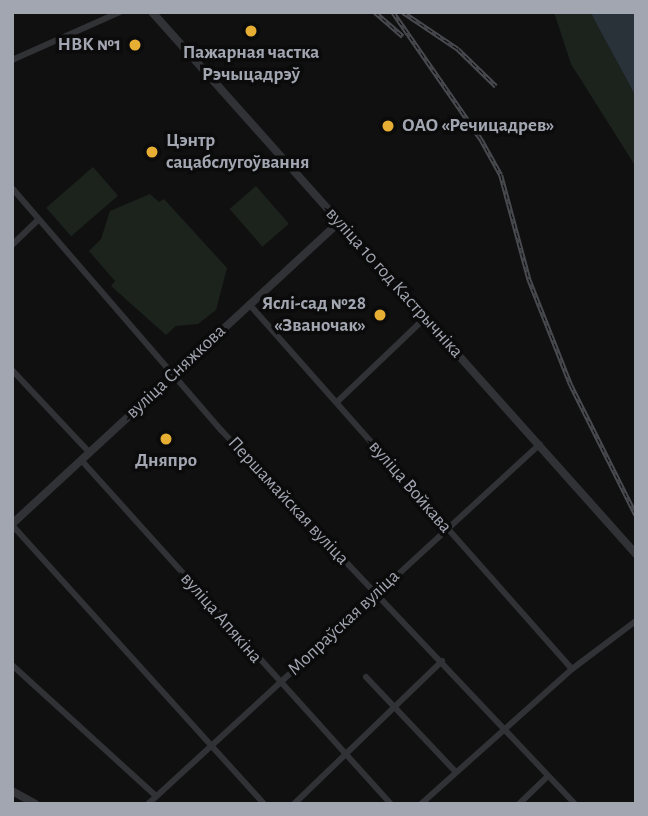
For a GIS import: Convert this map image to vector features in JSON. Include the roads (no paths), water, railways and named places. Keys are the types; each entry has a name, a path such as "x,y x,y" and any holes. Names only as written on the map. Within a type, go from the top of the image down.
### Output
{"street":[{"path":"12,60 120,12"},
{"name":"вуліца 10 год Кастрычніка","path":"152,12 636,554"},
{"name":"Першамайская вуліца","path":"12,188 174,372 221,430 575,804"},
{"path":"12,245 38,220"},
{"name":"вуліца Сняжкова","path":"12,525 340,221"},
{"name":"вуліца Войкава","path":"249,304 572,669"},
{"path":"337,402 425,318"},
{"path":"12,370 90,453"},
{"name":"Мопраўская вуліца","path":"148,804 375,592 540,444"},
{"name":"вуліца Апякіна","path":"82,461 279,684 391,804"},
{"path":"12,525 264,804"},
{"path":"421,804 572,669 636,621"},
{"path":"293,804 442,661"},
{"path":"12,665 156,796"},
{"path":"366,677 455,771"},
{"path":"519,804 548,776"},
{"path":"12,791 35,804"}],"railway":[{"path":"375,12 403,36"},
{"path":"393,12 481,139 501,175 529,279 571,385 636,515"},
{"path":"403,12 458,49 496,86"}],"place":[{"name":"Пажарная частка Рэчыцадрэў","path":"251,31"},
{"name":"НВК №1","path":"135,45"},
{"name":"ОАО «Речицадрев»","path":"388,126"},
{"name":"Цэнтр сацабслугоўвання","path":"152,152"},
{"name":"Яслі-сад №28 «Званочак»","path":"380,315"},
{"name":"Дняпро","path":"166,439"}]}
